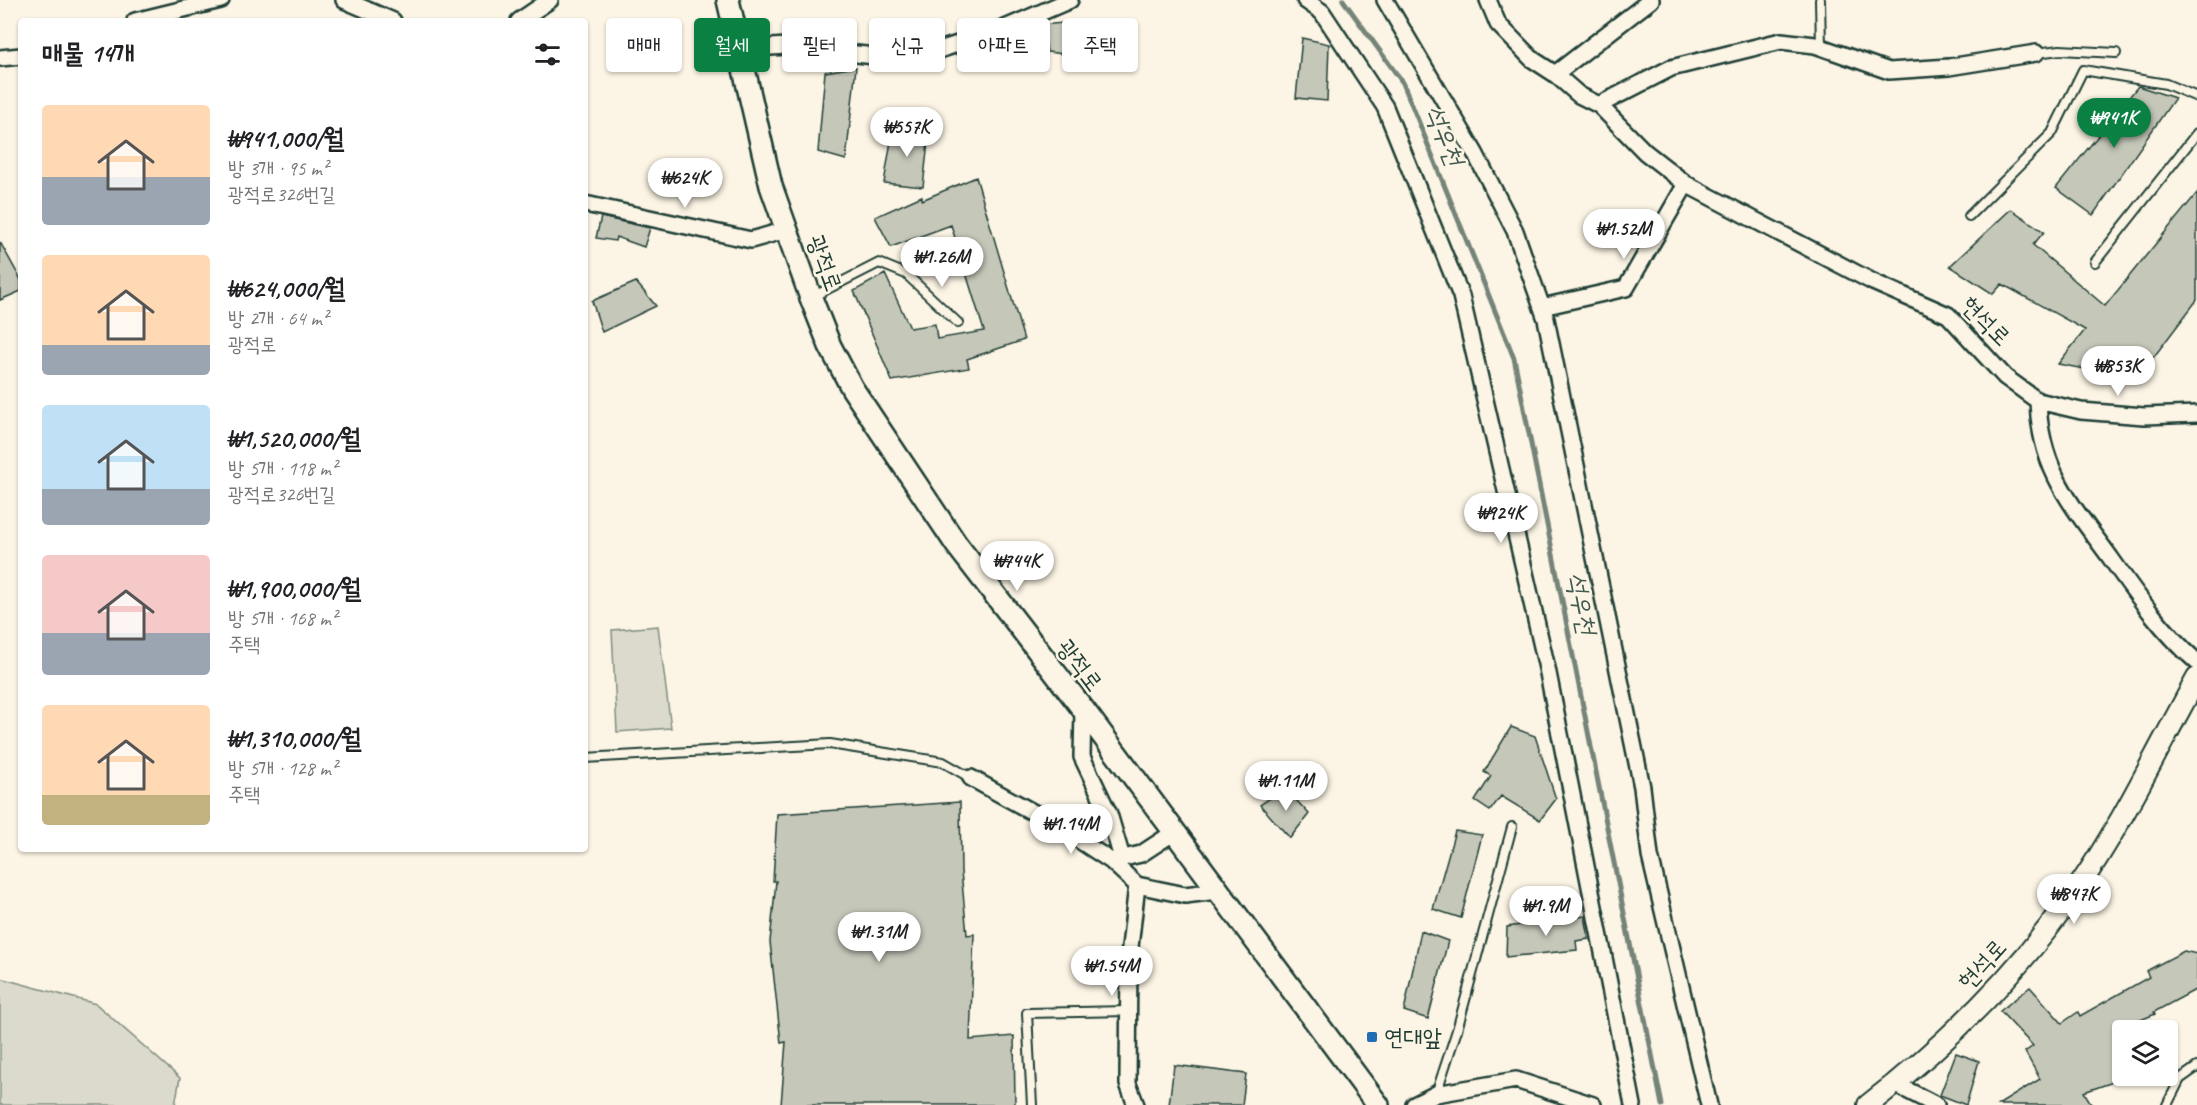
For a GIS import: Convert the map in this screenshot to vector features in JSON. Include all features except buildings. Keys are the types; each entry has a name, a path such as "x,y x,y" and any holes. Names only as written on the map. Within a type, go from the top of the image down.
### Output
{"main road":[{"name":"광적로","path":"728,0 732,18"},
{"name":"광적로","path":"744,72 771,186 786,230 830,345 852,388 956,544 1378,1105"}],"street":[{"path":"147,18 221,0"},
{"path":"344,0 386,18"},
{"path":"523,18 550,0"},
{"path":"770,44 909,60 1003,28 1070,0"},
{"path":"1305,0 1323,12 1385,107 1461,296 1547,668 1633,1105"},
{"path":"1385,0 1475,153 1515,231 1542,307 1642,787 1650,856 1709,1105"},
{"name":"현석로","path":"1488,0 1498,24 1532,59 1555,74 1579,95 1599,105 1645,152 1686,184 1873,282 1948,315 2005,377 2038,401"},
{"path":"1555,74 1651,0"},
{"path":"1599,105 1671,68 1781,41 1821,47 1889,71 1949,67 2036,53"},
{"path":"0,58 18,56"},
{"path":"1542,307 1626,288 1686,184"},
{"name":"광적로","path":"588,205 751,240 786,230"},
{"path":"2197,414 2144,416 2081,411 2038,401 2039,428 2047,456 2070,505 2153,618 2197,662"},
{"name":"현석로","path":"1868,1105 1945,1041 2058,915 2097,859 2197,678"},
{"path":"1083,710 1082,757 1109,814 1117,859"},
{"path":"971,778 1117,859 1137,885 1185,895 1217,891"},
{"path":"1056,825 1090,824 1109,814"},
{"path":"1117,859 1141,854 1173,832"},
{"path":"1136,1105 1128,1084 1129,956 1137,885"},
{"path":"1414,1105 1436,1094 1516,1080 1593,1105"},
{"path":"1895,1084 1936,1105"}],"lane":[{"path":"1820,0 1821,47"},
{"path":"2036,53 2060,50 2115,53"},
{"path":"1969,216 2052,133 2083,70 2166,84 2197,97"},
{"path":"2095,262 2197,133"},
{"path":"811,298 879,262 906,274 957,323"},
{"path":"588,758 830,744 943,762 971,778"},
{"path":"1436,1094 1457,1030 1512,827"},
{"path":"1032,1105 1027,1013 1129,1011"},
{"path":"2167,1105 2180,1079 2197,1067"}],"shaded area":[{"path":"658,626 671,728 617,732 612,630"},
{"path":"0,978 96,1004 180,1078 175,1105 0,1105"}],"waterway":[{"name":"석우천","path":"1343,0 1403,83 1514,358 1662,1105"}],"place":[{"name":"연대앞","path":"1372,1037"}]}
